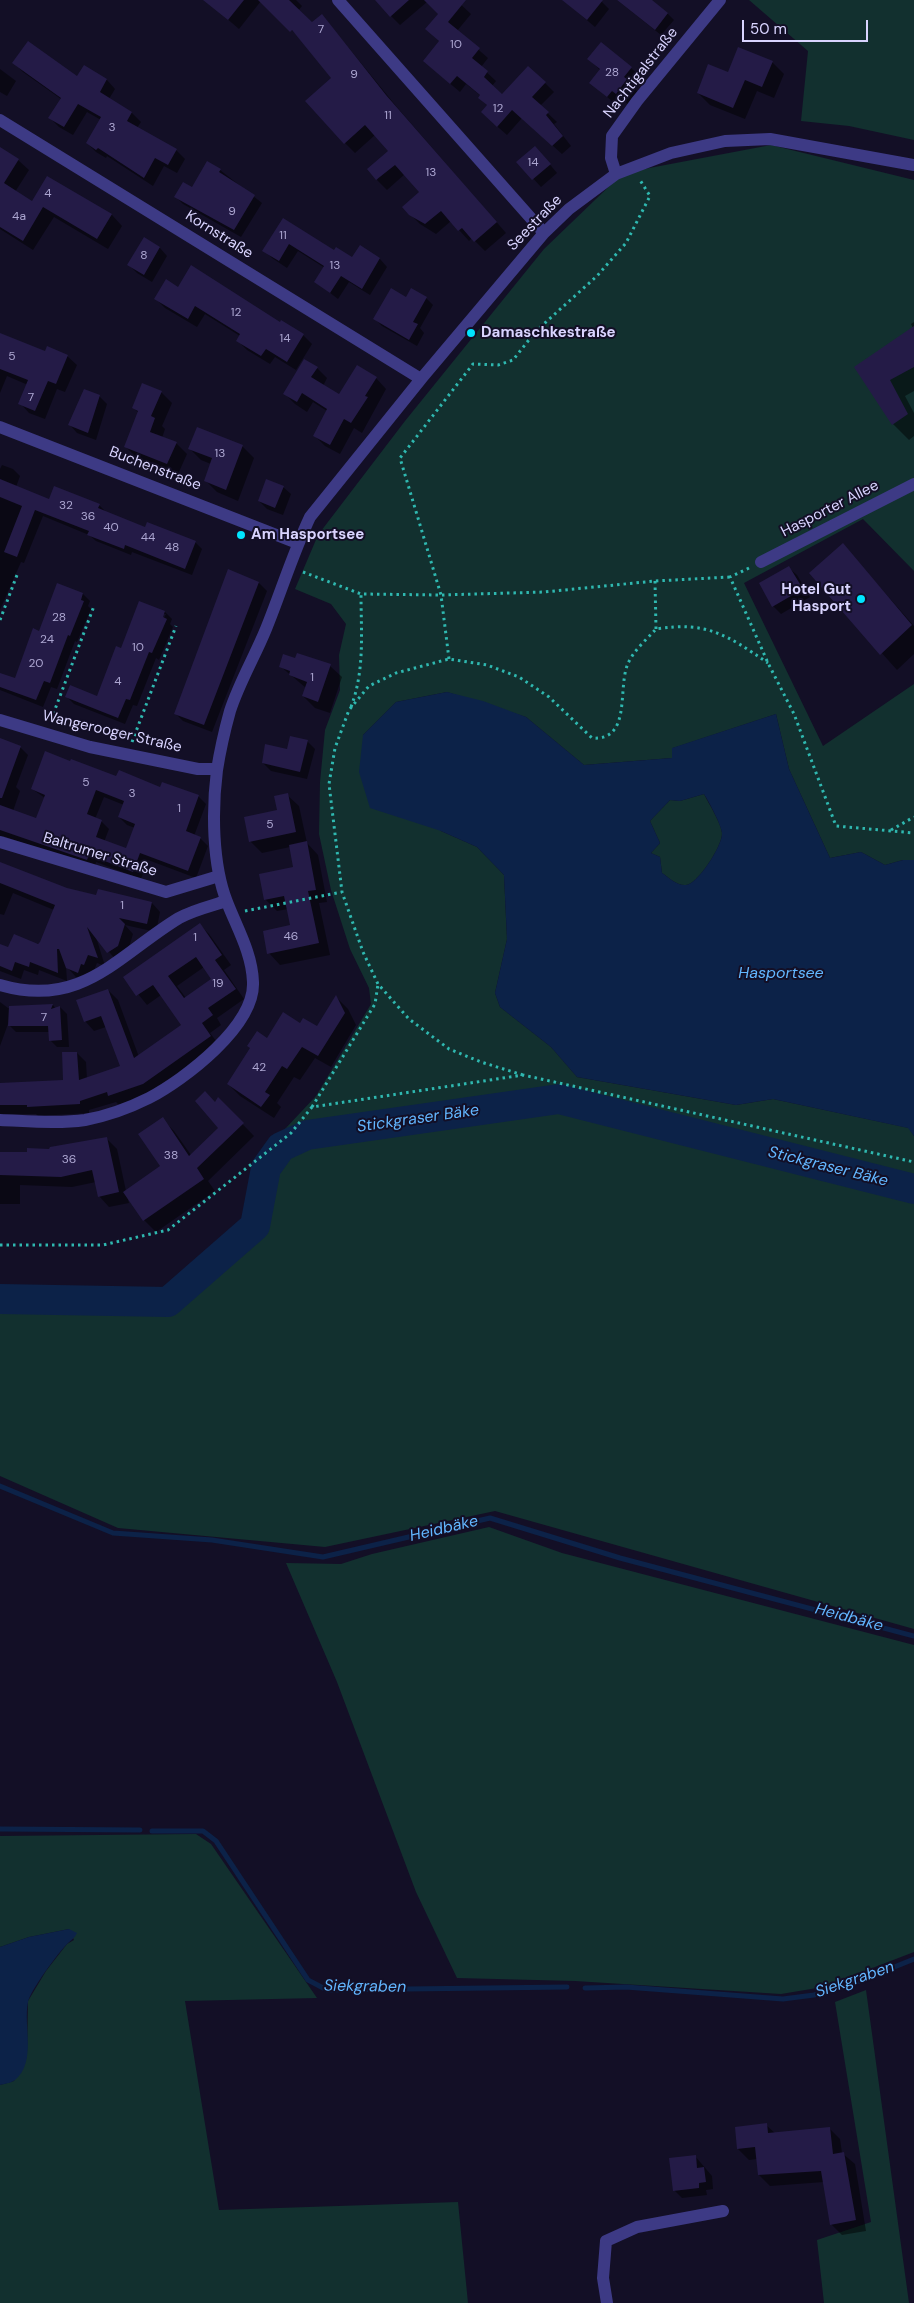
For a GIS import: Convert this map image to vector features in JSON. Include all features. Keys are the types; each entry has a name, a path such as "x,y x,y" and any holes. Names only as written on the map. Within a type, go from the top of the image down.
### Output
{"street":[{"path":"338,0 544,233"},
{"name":"Nachtigalstraße","path":"616,174 611,158 612,136 637,101 720,0"},
{"name":"Kornstraße","path":"0,120 421,378"},
{"name":"Seestraße","path":"297,543 310,517 421,378 544,233 569,209 616,174 671,153 725,141 770,139 914,165"},
{"name":"Buchenstraße","path":"0,427 297,543"},
{"name":"Hasporter Allee","path":"761,562 914,484"},
{"path":"0,1120 84,1120 119,1112 151,1097 183,1075 219,1046 238,1024 248,1006 254,984 251,960 226,900 219,876 216,844 217,769 231,710 263,637 290,567 297,543"},
{"name":"Wangerooger Straße","path":"0,720 46,735 128,755 198,768 217,769"},
{"name":"Baltrumer Straße","path":"0,842 166,892 219,876"},
{"path":"0,985 21,991 55,990 88,980 118,963 180,917 226,900"},
{"path":"607,2303 604,2278 606,2240 637,2227 723,2211"}],"path":[{"path":"449,659 441,595 400,458 473,364 498,364 514,360 536,331 596,276 626,243 650,196 632,168"},
{"path":"290,567 361,594 441,595 544,592 655,581 730,577 761,562"},
{"path":"0,620 17,575"},
{"path":"730,577 768,663 794,714 836,826 914,834"},
{"path":"655,581 656,629"},
{"path":"361,594 361,663 358,686 335,748 329,784 342,892 363,952 378,984 409,1019 449,1049 481,1062 523,1075 914,1162"},
{"path":"46,735 94,606"},
{"path":"128,755 176,626"},
{"path":"349,710 369,686 396,673 449,659 487,665 519,677 549,697 592,738 602,738 611,735 620,719 622,688 627,666 636,650 656,629 694,626 731,638 768,663"},
{"path":"889,831 914,817"},
{"path":"232,913 342,892"},
{"path":"0,1245 103,1245 168,1230 292,1134 312,1107 375,1004 378,984"},
{"path":"312,1107 523,1075"}],"green space":[{"path":"749,0 914,0 914,140 849,126 801,121 808,51"},
{"path":"771,145 914,180 914,571 863,519 744,583 823,746 914,684 914,860 903,860 885,865 861,852 830,858 789,769 776,714 673,748 672,758 584,765 526,717 447,692 396,702 363,735 441,831 477,847 504,875 507,939 495,993 500,1007 551,1047 577,1077 736,1105 773,1099 909,1128 914,1136 914,1181 845,1158 559,1088 324,1126 295,1136 285,1129 316,1096 371,1004 369,988 350,949 331,890 319,834 320,782 325,730 340,690 339,655 346,624 331,604 295,589 318,535 405,421 544,249 623,173"},
{"path":"704,794 719,824 722,833 721,839 714,855 696,879 686,885 679,884 662,873 660,857 651,853 660,843 650,821 670,800 680,801"},
{"path":"554,1106 914,1202 914,1629 495,1511 325,1547 118,1528 0,1476 0,1313 169,1307 257,1235 278,1164 300,1144"},
{"path":"489,1527 562,1553 914,1645 914,1952 823,1987 781,1994 575,1981 457,1978 416,1892 337,1682 286,1563 341,1564 372,1554"},
{"path":"196,1834 211,1844 317,1998 185,2001 219,2210 458,2202 468,2303 0,2303 0,2085 14,2081 27,2053 28,2001 46,1971 67,1944 74,1940 69,1929 29,1937 0,1947 0,1836"},
{"path":"866,1990 909,2303 824,2303 817,2240 871,2222 835,2002"}],"water":[{"name":"Hasportsee","path":"447,692 483,701 526,717 584,765 672,758 672,748 776,714 789,769 830,858 861,852 885,865 903,860 914,860 914,1136 908,1128 773,1099 736,1105 577,1077 551,1047 500,1007 495,993 507,939 504,875 477,847 441,831 370,808 359,772 363,735 396,702","holes":["704,794 719,824 722,833 721,839 714,855 696,879 686,885 679,884 662,873 660,857 651,853 660,843 650,821 670,800 680,801"]},
{"path":"69,1929 77,1933 76,1935 45,1972 28,2002 26,2064 15,2080 0,2085 0,1947 29,1937"}],"building":[{"path":"203,0 244,0 228,20"},
{"path":"258,0 289,0 312,22 322,14 386,95 497,222 474,242 462,228 458,231 441,211 425,224 409,215 402,207 419,192 395,165 376,180 367,169 388,151 365,125 344,144 305,101 331,78 292,30 290,32"},
{"path":"375,0 409,0 390,17"},
{"path":"424,0 466,0 448,22 480,48 472,58 488,71 484,77 502,94 528,66 546,82 532,97 549,112 546,115 563,136 552,146 512,110 497,127 481,112 487,105 478,98 480,95 457,76 450,84 423,61 439,41 425,29 438,14"},
{"path":"562,0 603,0 587,20"},
{"path":"617,0 652,0 668,13 655,30"},
{"path":"28,41 77,76 84,65 107,79 100,92 132,112 127,121 177,149 168,165 155,158 144,178 98,148 96,150 86,143 101,117 78,104 64,127 48,118 61,98 12,63"},
{"path":"601,42 632,67 624,77 627,79 616,94 612,91 607,97 589,83 600,69 587,59"},
{"path":"738,47 773,61 762,87 745,80 733,108 697,93 708,64 728,72"},
{"path":"535,146 551,164 532,180 516,162"},
{"path":"0,147 19,159 4,183 32,201 47,176 112,214 97,239 43,207 23,241 0,227"},
{"path":"207,161 221,169 219,172 255,195 234,230 174,197 183,182 192,187"},
{"path":"283,218 334,250 336,247 352,257 360,245 380,258 362,289 341,276 330,293 314,282 324,266 289,244 279,261 262,251"},
{"path":"144,237 160,247 144,275 127,265"},
{"path":"191,265 280,322 281,320 304,334 287,362 266,349 261,356 236,341 240,334 195,306 188,319 154,299 166,279 178,287"},
{"path":"391,288 406,297 411,288 427,297 413,322 418,324 409,340 373,319"},
{"path":"914,326 914,367 890,380 908,414 892,425 854,367"},
{"path":"0,333 45,351 47,346 68,355 56,384 48,381 35,411 18,404 28,380 0,369"},
{"path":"304,359 318,367 311,377 339,394 357,365 377,377 365,396 368,397 351,423 344,419 330,445 313,436 327,409 302,393 297,402 283,394"},
{"path":"142,383 162,391 151,416 155,418 150,432 177,442 167,464 124,447 138,411 132,408"},
{"path":"84,389 100,395 88,433 68,425"},
{"path":"197,427 243,445 226,490 204,481 212,458 188,449"},
{"path":"0,479 49,499 54,486 100,504 98,508 145,527 147,522 196,541 185,569 125,545 124,549 87,535 89,531 35,510 17,557 4,552 22,506 0,497"},
{"path":"266,479 284,486 275,508 258,501"},
{"name":"Hotel Gut Hasport","path":"843,543 912,625 880,655 809,573"},
{"path":"789,566 803,589 772,607 759,583"},
{"path":"228,569 259,582 204,725 174,714"},
{"path":"57,583 83,593 81,600 84,601 70,636 68,635 50,683 44,681 36,700 0,687 0,673 15,678 33,628 39,631"},
{"path":"139,601 165,611 163,617 167,619 152,653 149,652 130,700 126,699 118,718 65,697 70,685 97,696 116,646 121,648"},
{"path":"297,653 331,664 318,702 302,696 307,682 289,675 290,671 279,667 283,654 295,658"},
{"path":"290,736 308,740 300,772 262,763 265,744 287,749"},
{"path":"0,738 21,746 2,798 0,798"},
{"path":"45,751 116,776 119,770 160,787 162,782 199,795 186,831 201,837 188,871 140,853 133,872 89,855 87,860 0,830 0,805 36,818 45,795 31,789","holes":["96,790 124,801 118,817 135,824 126,848 96,837 102,820 87,814"]},
{"path":"288,793 296,832 249,842 244,817 277,810 274,796"},
{"path":"307,841 316,890 308,891 319,943 267,954 263,931 290,925 284,896 264,900 259,874 293,867 289,845"},
{"path":"0,862 67,888 96,895 98,889 152,902 147,924 119,918 125,924 118,946 107,953 87,927 98,958 88,955 84,965 81,964 78,973 66,968 59,949 57,949 58,973 30,962 29,967 15,962 12,971 0,966 0,944 8,947 14,934 38,944 55,905 0,883"},
{"path":"200,923 222,955 215,960 236,989 208,1008 213,1015 202,1023 211,1036 143,1084 108,1096 107,1092 80,1101 80,1104 27,1107 27,1105 0,1105 0,1083 63,1080 62,1052 77,1052 79,1080 120,1066 101,1016 84,1022 76,1000 108,989 134,1058 181,1025 153,985 136,996 123,977","holes":["196,957 211,979 184,998 168,976"]},
{"path":"336,995 345,1013 318,1056 302,1047 287,1069 282,1066 265,1092 270,1095 261,1107 227,1084 250,1048 247,1046 257,1031 267,1038 283,1012 300,1023 303,1018 317,1026"},
{"path":"53,1004 51,1009 60,1006 62,1040 49,1041 48,1026 8,1026 9,1006"},
{"path":"205,1091 215,1102 218,1097 244,1123 197,1168 204,1179 143,1221 123,1192 160,1166 138,1134 163,1117 189,1156 218,1128 195,1101"},
{"path":"107,1137 119,1192 98,1197 92,1170 61,1177 0,1175 0,1152 27,1152 27,1148 49,1149 50,1147"},
{"path":"767,2123 768,2133 830,2127 833,2154 844,2152 856,2220 830,2225 821,2171 758,2175 755,2147 737,2149 735,2127"},
{"path":"696,2155 697,2168 704,2167 706,2182 699,2183 699,2188 673,2191 669,2158"}],"waterway":[{"name":"Stickgraser Bäke","path":"0,1299 168,1302 255,1226 266,1168 281,1147 307,1135 559,1099 914,1189"},
{"name":"Heidbäke","path":"0,1486 113,1533 212,1540 323,1557 490,1518 620,1558 914,1636"},
{"name":"Siekgraben","path":"0,1829 140,1830"},
{"name":"Siekgraben","path":"152,1831 203,1831 216,1841 308,1980 327,1990 567,1987"},
{"name":"Siekgraben","path":"585,1988 626,1987 783,1999 814,1995 847,1986 914,1959"}],"place":[{"name":"Damaschkestraße","path":"471,333"},
{"name":"Am Hasportsee","path":"241,535"},
{"name":"Hotel Gut Hasport","path":"861,599"}]}
